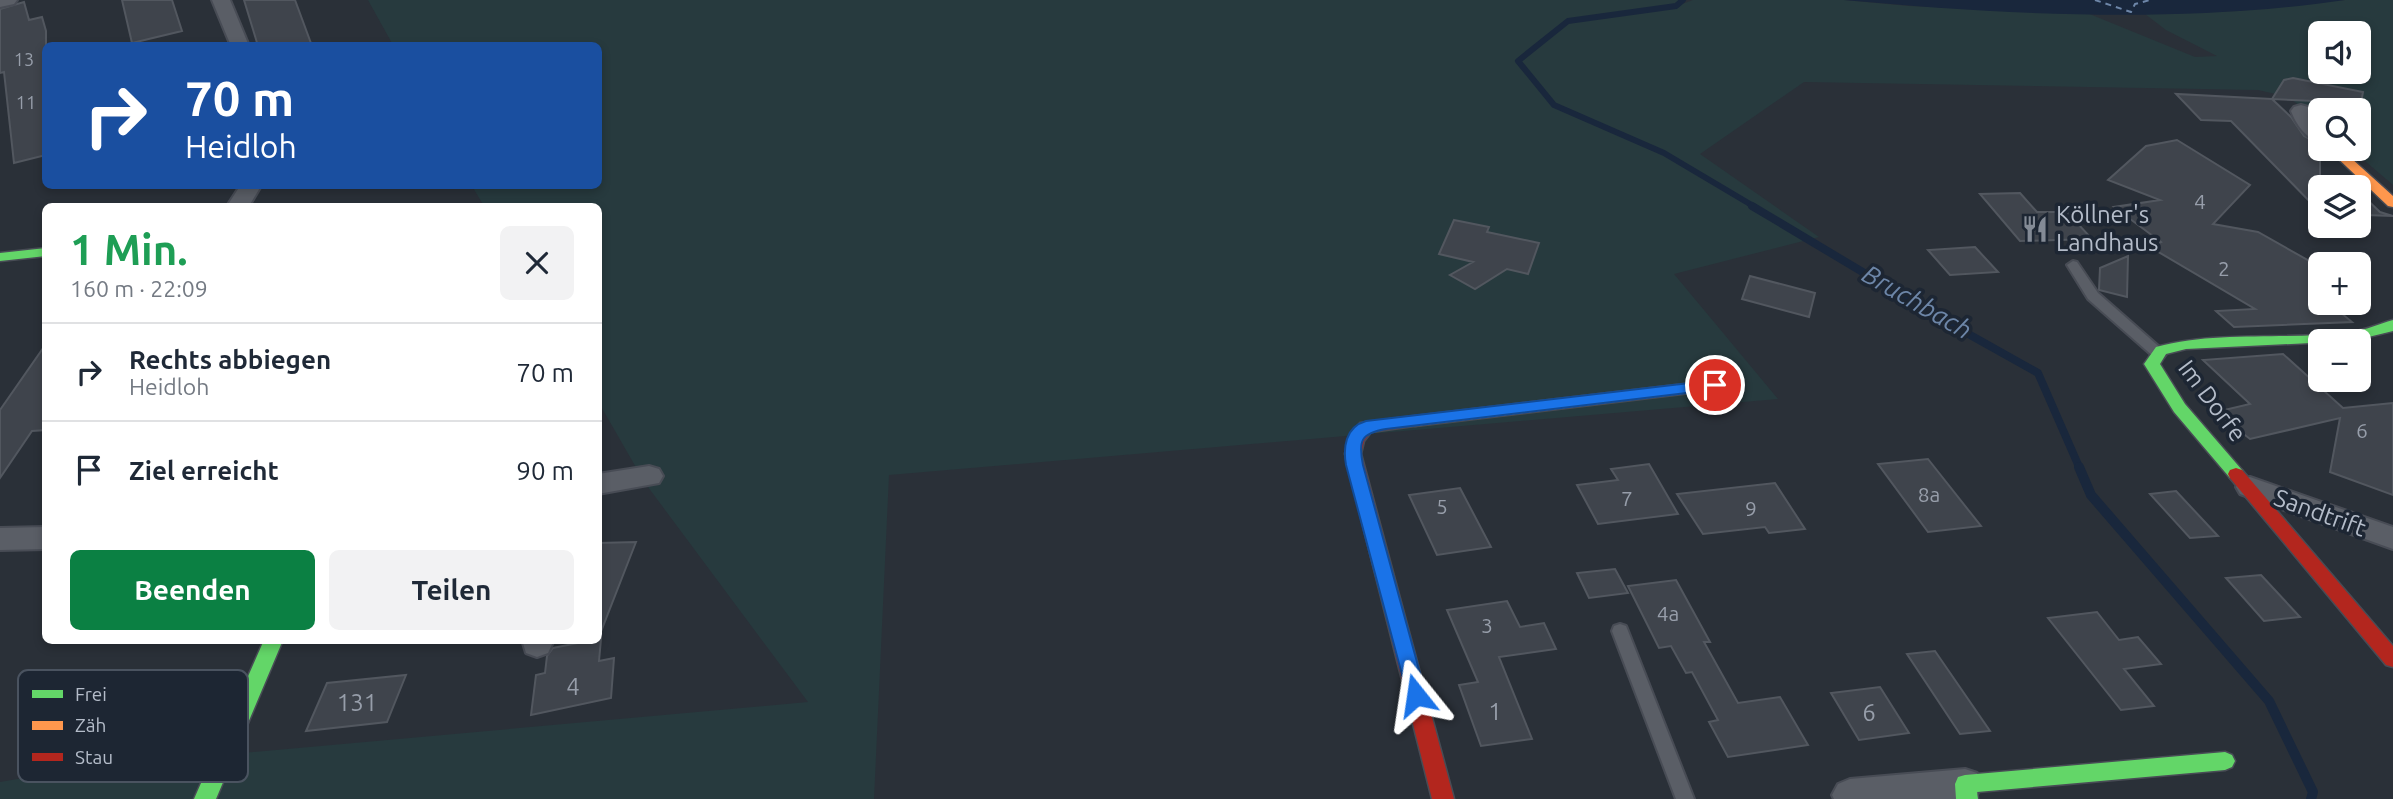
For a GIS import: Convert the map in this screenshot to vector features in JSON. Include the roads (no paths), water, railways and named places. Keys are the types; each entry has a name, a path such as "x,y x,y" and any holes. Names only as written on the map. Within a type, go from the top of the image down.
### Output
{"street":[{"path":"0,2 8,0"},
{"path":"225,1 239,42"},
{"path":"2301,111 2308,124"},
{"path":"2346,161 2393,203"},
{"path":"0,257 42,252"},
{"name":"Im Dorfe","path":"2393,325 2381,331 2349,337 2186,344 2161,350 2152,364 2163,386 2195,428 2393,659"},
{"path":"1443,799 1355,465 1352,449 1356,436 1366,427 1735,383"},
{"path":"602,483 649,476"},
{"name":"Sandtrift","path":"2248,487 2393,538"},
{"path":"0,539 42,538"},
{"path":"248,700 272,644"},
{"path":"1850,795 1966,792 2225,761"},
{"path":"205,799 212,782"}],"lane":[{"path":"2073,265 2093,296 2160,354"},
{"path":"1620,631 1685,799"}],"water":[{"path":"1844,0 2345,0 2221,12 2094,15 1968,10"}],"waterway":[{"name":"Bruchbach","path":"1683,0 1676,6 1568,21 1518,61 1554,105 1664,153 1755,207"},
{"name":"Bruchbach","path":"1752,206 2038,373 2080,469"},
{"name":"Bruchbach","path":"2079,467 2091,495 2269,701 2313,792 2311,799"}],"place":[{"name":"Köllner's Landhaus","path":"2035,229"}]}
